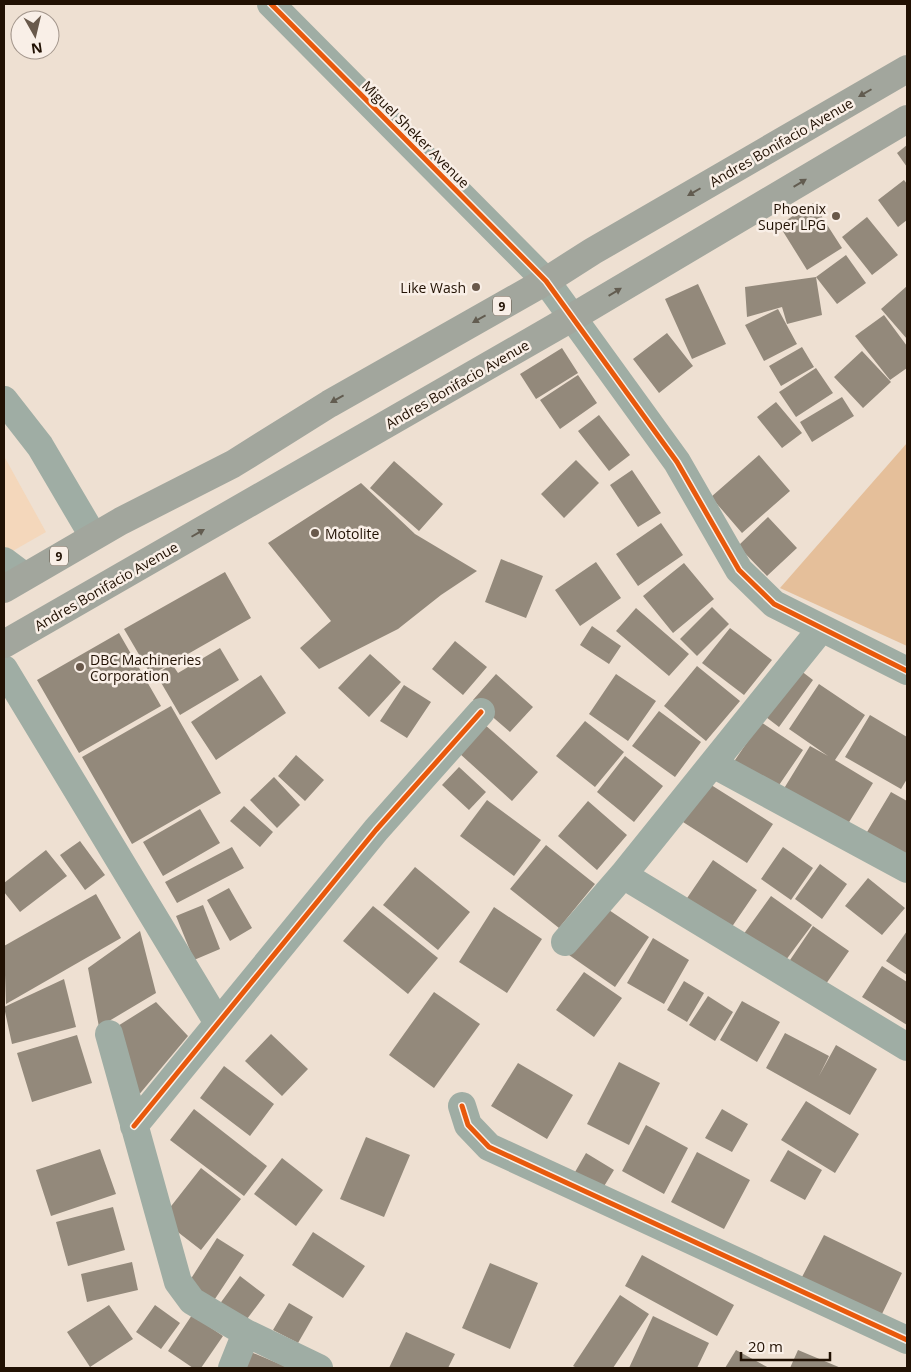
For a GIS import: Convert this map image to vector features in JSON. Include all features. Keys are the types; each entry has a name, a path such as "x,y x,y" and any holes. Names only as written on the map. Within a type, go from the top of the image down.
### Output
{"highway":[{"name":"Andres Bonifacio Avenue","path":"10,575 93,536 233,464 328,404 546,281 593,251 907,69"},
{"name":"Andres Bonifacio Avenue","path":"4,644 573,317 907,119"}],"street":[{"name":"Miguel Sheker Avenue","path":"271,4 546,281 677,462 739,570 774,604 907,671"},
{"path":"4,400 40,446 93,536"},
{"path":"565,942 714,764 821,629"},
{"path":"4,669 218,1022"},
{"path":"134,1126 376,830 481,712"},
{"path":"714,764 907,869"},
{"path":"623,875 907,1047"},
{"path":"109,1034 178,1282 192,1302 246,1333 319,1368"},
{"path":"462,1106 468,1125 489,1146 907,1340"},
{"path":"232,1368 246,1333"}],"shaded area":[{"path":"907,443 907,646 780,588"},
{"path":"4,456 46,532 4,556"}],"building":[{"path":"907,145 907,167 897,153"},
{"path":"904,180 907,184 907,220 898,227 878,200"},
{"path":"813,203 842,248 807,270 779,225"},
{"path":"867,217 898,255 872,275 842,237"},
{"path":"846,255 866,283 837,304 816,277"},
{"path":"816,277 822,315 787,324 782,307 747,317 745,287"},
{"path":"698,284 726,344 692,359 665,299"},
{"path":"907,286 907,339 881,309"},
{"path":"778,309 797,344 764,361 745,325"},
{"path":"884,315 907,346 907,368 890,380 855,336"},
{"path":"667,333 693,366 659,393 633,359"},
{"path":"802,347 814,367 781,386 769,366"},
{"path":"562,348 578,373 536,399 520,374"},
{"path":"862,351 891,382 863,408 834,377"},
{"path":"816,368 833,393 796,417 779,392"},
{"path":"578,375 597,403 560,429 540,400"},
{"path":"842,397 854,416 812,442 800,422"},
{"path":"776,402 802,433 782,448 757,417"},
{"path":"599,415 630,455 609,471 578,431"},
{"path":"759,455 790,491 742,533 711,497"},
{"path":"576,460 599,483 564,518 541,494"},
{"path":"394,461 443,504 419,531 370,488"},
{"path":"632,470 661,513 638,527 610,485"},
{"path":"361,483 415,534 477,571 441,595 398,629 319,669 300,648 331,621 268,543"},
{"path":"768,517 797,548 767,576 738,546"},
{"path":"661,523 683,555 638,586 616,554"},
{"path":"501,559 543,576 526,618 485,602"},
{"path":"596,562 621,598 580,626 555,590"},
{"path":"684,563 714,599 673,633 643,596"},
{"path":"225,572 251,618 151,675 124,629"},
{"path":"712,607 729,624 697,656 680,639"},
{"path":"636,608 689,654 669,676 616,631"},
{"path":"592,626 621,646 609,664 580,645"},
{"path":"730,628 772,660 744,695 702,663"},
{"path":"119,633 161,706 79,753 37,680"},
{"path":"455,641 487,667 463,695 432,669"},
{"path":"220,648 239,680 180,715 156,674 172,664 178,673"},
{"path":"370,654 401,682 369,717 338,688"},
{"path":"697,666 740,701 706,741 664,706"},
{"path":"796,667 813,680 779,727 762,714"},
{"path":"496,674 533,707 510,732 473,700"},
{"path":"616,674 656,701 628,741 589,714"},
{"path":"261,675 286,713 216,760 191,722"},
{"path":"819,684 865,715 835,760 873,783 843,832 780,795 810,746 828,756 789,729"},
{"path":"404,685 431,702 407,738 380,721"},
{"path":"171,706 221,793 132,844 82,757"},
{"path":"659,711 701,742 675,777 632,746"},
{"path":"870,715 907,737 907,779 901,789 845,757"},
{"path":"585,721 624,752 595,787 556,756"},
{"path":"761,722 803,750 775,791 733,763"},
{"path":"484,724 538,772 512,801 459,753"},
{"path":"296,755 324,780 305,801 278,776"},
{"path":"625,756 663,786 634,822 597,792"},
{"path":"459,767 486,792 469,810 442,785"},
{"path":"274,777 300,805 277,828 250,800"},
{"path":"708,783 773,824 747,863 683,822"},
{"path":"891,792 907,801 907,863 864,837"},
{"path":"487,800 541,840 514,876 460,836"},
{"path":"588,801 627,835 597,870 558,836"},
{"path":"244,806 273,832 260,847 230,821"},
{"path":"200,809 220,843 163,876 143,842"},
{"path":"80,841 105,875 85,890 60,855"},
{"path":"546,845 595,884 559,928 510,889"},
{"path":"232,847 244,868 177,903 165,882"},
{"path":"783,847 813,868 791,900 761,879"},
{"path":"46,850 67,876 20,912 4,892 4,883"},
{"path":"713,860 757,890 727,934 683,904"},
{"path":"820,864 847,884 822,919 795,899"},
{"path":"415,867 470,912 438,950 383,905"},
{"path":"868,878 905,908 882,935 845,906"},
{"path":"229,888 252,928 230,941 207,900"},
{"path":"96,894 121,938 6,1004 4,946"},
{"path":"771,896 812,925 783,964 743,935"},
{"path":"203,905 220,949 194,960 176,916"},
{"path":"373,906 438,958 408,994 343,941"},
{"path":"603,906 649,937 615,987 569,955"},
{"path":"494,907 542,939 507,993 459,962"},
{"path":"813,926 849,951 821,991 786,966"},
{"path":"140,931 156,993 99,1027 88,968"},
{"path":"907,931 907,975 886,961"},
{"path":"653,938 689,960 664,1004 627,983"},
{"path":"882,966 907,982 907,1025 862,997"},
{"path":"584,972 622,998 594,1037 556,1010"},
{"path":"64,979 76,1027 12,1044 4,1007"},
{"path":"684,981 704,993 687,1022 667,1010"},
{"path":"434,992 480,1024 434,1088 389,1055"},
{"path":"708,996 733,1012 715,1041 689,1025"},
{"path":"742,1001 780,1022 757,1062 720,1040"},
{"path":"156,1002 188,1036 132,1103 113,1029"},
{"path":"785,1033 829,1056 819,1076 836,1045 877,1069 850,1115 766,1068"},
{"path":"271,1034 308,1069 282,1096 245,1061"},
{"path":"77,1035 92,1083 32,1102 17,1053"},
{"path":"619,1062 660,1083 629,1145 587,1124"},
{"path":"518,1063 573,1095 547,1139 491,1106"},
{"path":"224,1066 274,1104 250,1136 200,1098"},
{"path":"806,1101 859,1134 835,1173 781,1140"},
{"path":"194,1109 267,1166 244,1196 170,1140"},
{"path":"722,1109 748,1124 732,1152 705,1138"},
{"path":"646,1125 688,1148 664,1194 622,1171"},
{"path":"366,1137 410,1155 384,1217 340,1199"},
{"path":"100,1149 116,1194 51,1216 36,1170"},
{"path":"788,1150 822,1170 805,1200 770,1181"},
{"path":"697,1152 750,1180 724,1229 671,1202"},
{"path":"586,1153 614,1170 598,1196 571,1179"},
{"path":"282,1158 323,1190 296,1226 254,1194"},
{"path":"201,1168 241,1199 201,1250 161,1219"},
{"path":"113,1207 125,1250 68,1266 56,1222"},
{"path":"313,1232 365,1266 343,1298 292,1265"},
{"path":"824,1235 902,1273 881,1316 802,1277"},
{"path":"217,1238 244,1255 211,1305 185,1288"},
{"path":"642,1255 734,1305 717,1336 625,1286"},
{"path":"132,1262 138,1290 87,1302 81,1274"},
{"path":"490,1263 538,1283 510,1349 462,1328"},
{"path":"240,1276 265,1295 244,1323 219,1305"},
{"path":"620,1295 649,1314 613,1368 577,1368 573,1366"},
{"path":"289,1303 313,1317 298,1343 273,1330"},
{"path":"109,1305 133,1339 90,1367 67,1332"},
{"path":"155,1305 180,1323 161,1349 136,1332"},
{"path":"192,1315 223,1336 201,1368 193,1368 168,1351"},
{"path":"653,1316 709,1343 697,1368 629,1368"},
{"path":"406,1332 455,1354 448,1368 389,1368"},
{"path":"246,1350 289,1368 238,1368"},
{"path":"736,1350 769,1368 725,1368"},
{"path":"798,1350 841,1368 790,1368"}],"cycle path":[{"path":"271,4 546,281 677,462 739,570 774,604 907,671"},
{"path":"134,1126 376,830 481,712"},
{"path":"462,1106 468,1125 489,1147 907,1340"}],"place":[{"name":"Phoenix Super LPG","path":"836,216"},
{"name":"Like Wash","path":"476,287"},
{"name":"Motolite","path":"315,533"},
{"name":"DBC Machineries Corporation","path":"80,667"}]}
